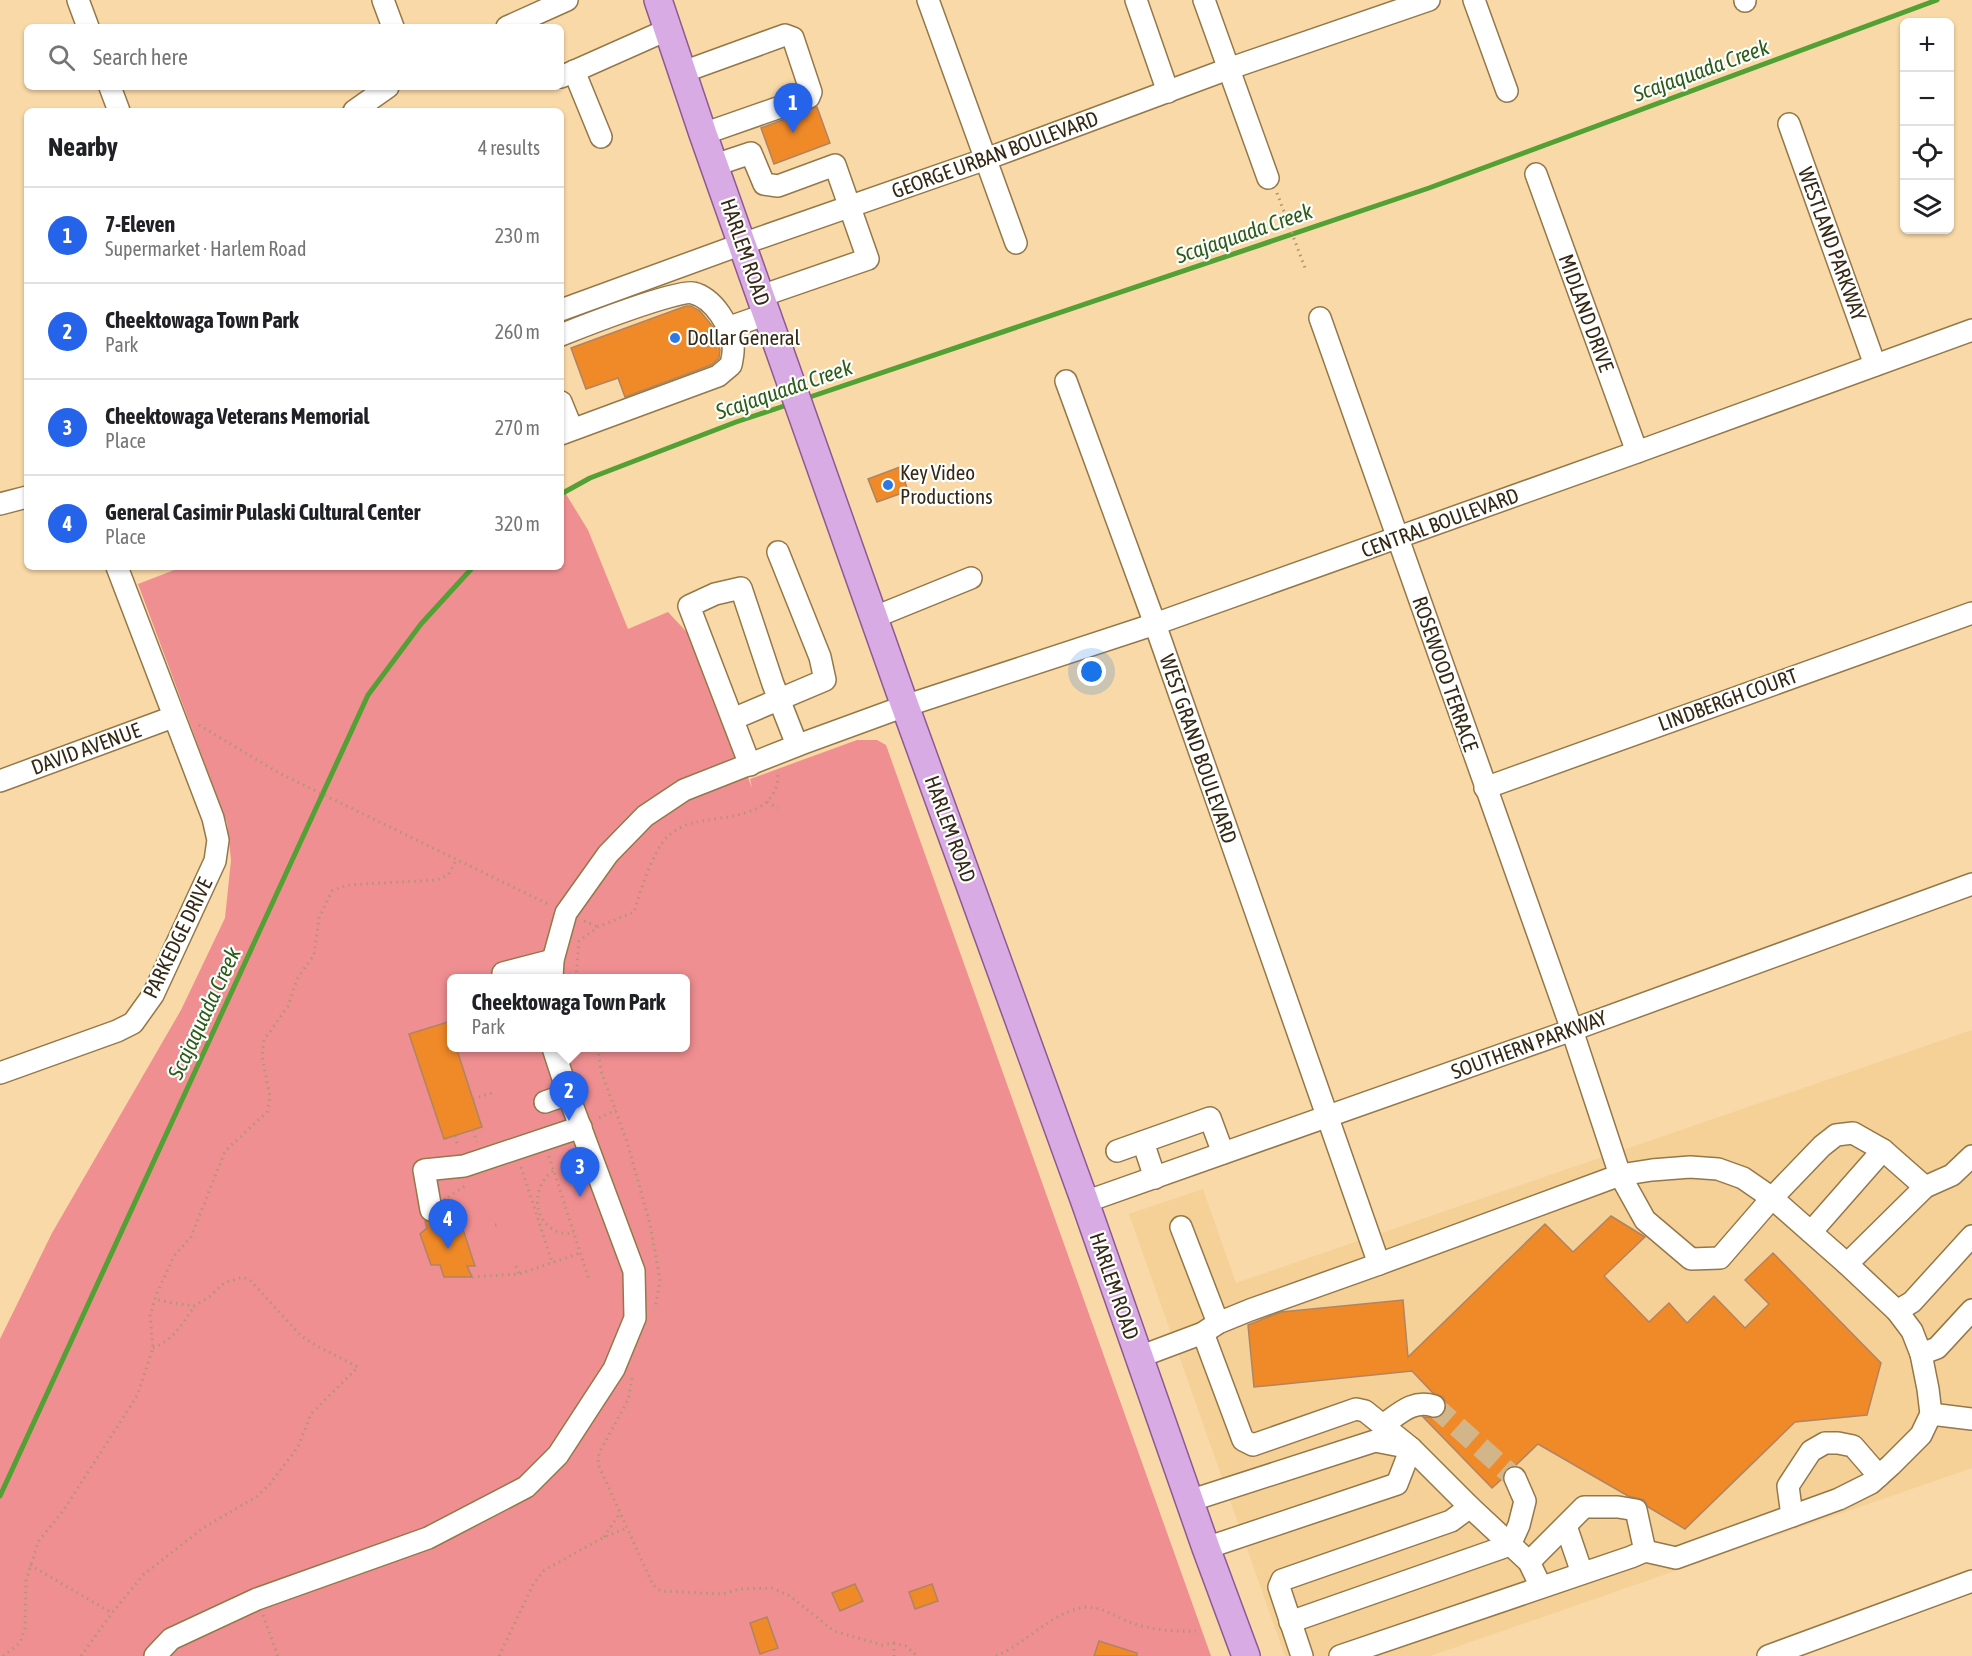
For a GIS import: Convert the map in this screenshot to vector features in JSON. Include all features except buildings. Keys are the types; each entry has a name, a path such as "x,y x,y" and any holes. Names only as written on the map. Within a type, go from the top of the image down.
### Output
{"main road":[{"name":"HARLEM ROAD","path":"658,0 905,706 1085,1202 1189,1501 1246,1656"}],"street":[{"path":"78,0 87,24"},
{"path":"383,0 392,24"},
{"path":"534,21 567,0"},
{"path":"928,0 1016,243"},
{"path":"1136,0 1168,92"},
{"path":"1204,0 1272,184"},
{"name":"GEORGE URBAN BOULEVARD","path":"564,309 986,159 1228,69 1429,0"},
{"path":"1474,0 1507,91"},
{"path":"601,137 568,74 669,29"},
{"path":"683,72 785,35 793,38 811,92 808,97 704,134"},
{"path":"111,90 118,108"},
{"path":"358,108 384,90"},
{"name":"WESTLAND PARKWAY","path":"1789,124 1875,365"},
{"path":"715,165 751,153 764,184 778,186 835,165 868,260 764,305 727,328"},
{"name":"MIDLAND DRIVE","path":"1536,174 1637,452"},
{"path":"564,334 670,296 693,293 711,304 725,320 733,346 731,365 718,376 566,432"},
{"name":"ROSEWOOD TERRACE","path":"1320,318 1572,1030 1620,1175 1645,1220 1691,1259 1720,1258 1772,1198 1822,1146 1836,1135 1852,1133 1882,1150 1925,1187"},
{"name":"CENTRAL BOULEVARD","path":"553,969 566,913 608,854 645,816 684,790 797,745 905,706 1155,624 1972,330"},
{"name":"WEST GRAND BOULEVARD","path":"1066,381 1155,624 1379,1264"},
{"path":"0,504 24,498"},
{"path":"733,719 825,680 820,657 778,552"},
{"name":"PARKEDGE DRIVE","path":"0,1073 117,1031 133,1023 153,995 215,861 218,840 213,818 118,570"},
{"path":"875,617 971,578"},
{"path":"750,765 690,606 715,594 741,588 779,701 797,745"},
{"name":"LINDBERGH COURT","path":"1485,788 1972,613"},
{"name":"DAVID AVENUE","path":"0,781 173,717"},
{"name":"SOUTHERN PARKWAY","path":"1085,1202 1572,1030 1972,884"},
{"path":"503,973 553,969"},
{"path":"155,1656 171,1639 319,1568 430,1542 528,1492 552,1450 614,1369 635,1318 625,1275 581,1127 567,1094 554,1052"},
{"path":"545,1102 567,1094"},
{"path":"1118,1151 1210,1118 1223,1154"},
{"path":"431,1210 424,1170 464,1166 581,1127"},
{"path":"1143,1142 1155,1178"},
{"path":"1811,1232 1882,1150"},
{"path":"1847,1264 1925,1187 1952,1175 1972,1156"},
{"path":"1139,1357 1250,1310 1620,1175 1690,1167 1718,1169 1743,1178 1772,1198 1897,1311 1912,1331 1921,1354 1930,1414 1921,1435 1872,1483 1839,1499 1676,1558 1645,1551 1340,1656"},
{"path":"1181,1227 1243,1440 1253,1445 1356,1409 1365,1411 1411,1448 1528,1562 1541,1587"},
{"path":"1897,1311 1912,1302 1972,1236"},
{"path":"1921,1354 1937,1348 1972,1310"},
{"path":"1383,1425 1408,1407 1425,1403 1434,1406"},
{"path":"1930,1414 1972,1419"},
{"path":"1189,1501 1375,1442 1411,1448"},
{"path":"1792,1516 1788,1486 1811,1451 1825,1443 1853,1446 1879,1476"},
{"path":"1206,1548 1397,1484 1411,1448"},
{"path":"1290,1622 1510,1545 1519,1525 1525,1502 1515,1478"},
{"path":"1302,1656 1279,1587 1282,1580 1452,1521 1470,1507"},
{"path":"1528,1562 1584,1508 1618,1507 1636,1510 1645,1551"},
{"path":"1566,1526 1582,1573"},
{"path":"1767,1656 1972,1581"}],"path":[{"path":"1272,184 1305,268"},
{"path":"173,717 200,726 279,773 598,927"},
{"path":"576,974 579,941 598,927 634,912 642,886 668,837 690,823 757,810 767,802 778,786 778,773 773,756"},
{"path":"767,802 778,808"},
{"path":"3,1656 20,1643 25,1628 26,1581 38,1542 63,1511 137,1396 153,1348 150,1315 174,1256 191,1237 225,1151 267,1112 270,1097 262,1056 264,1040 288,1006 297,979 314,955 318,918 332,891 347,885 437,880 448,875 458,859"},
{"path":"599,1052 601,1071 627,1142 650,1224 660,1280 657,1305 653,1314"},
{"path":"473,1099 492,1093"},
{"path":"543,1139 589,1280"},
{"path":"515,1149 552,1262"},
{"path":"553,1171 544,1177 539,1187 538,1204 547,1225 560,1233 574,1233"},
{"path":"495,1225 500,1224"},
{"path":"472,1277 519,1274 580,1253"},
{"path":"516,1266 519,1274"},
{"path":"81,1656 144,1574 202,1528 256,1497 270,1485 298,1447 311,1414 358,1366 302,1336 251,1281 243,1277 224,1283 209,1297 194,1306 166,1342 153,1348"},
{"path":"155,1299 194,1306"},
{"path":"634,1371 628,1400 599,1453 598,1464 653,1585 661,1591 723,1594 739,1589 772,1588 789,1596 834,1631 882,1645 894,1643 906,1646 917,1656"},
{"path":"604,1537 620,1514"},
{"path":"499,1656 533,1585 543,1571 604,1537 627,1528"},
{"path":"30,1565 112,1613"},
{"path":"257,1599 278,1656"},
{"path":"996,1656 1011,1650 1060,1616 1081,1608 1100,1608 1134,1624 1181,1632 1196,1631"},
{"path":"894,1643 894,1656"}],"shaded area":[{"path":"564,491 588,530 628,629 668,612 696,642 752,788 750,779 857,740 877,740 886,745 1211,1656 0,1656 0,1339 52,1233 181,1010 225,918 231,860 227,823 138,584 174,570 564,570"},
{"path":"1972,1030 1972,1468 1430,1656 1285,1656 1129,1214 1203,1189 1236,1283"}],"waterway":[{"name":"Scajaquada Creek","path":"804,399 1429,188 1937,0"},
{"name":"Scajaquada Creek","path":"564,492 590,478 736,422 790,404"},
{"name":"Scajaquada Creek","path":"0,1496 368,695 421,624 470,570"}],"tunnel":[{"path":"1434,1406 1515,1478"}],"place":[{"name":"7-Eleven","path":"793,133"},
{"name":"Dollar General","path":"675,338"},
{"name":"Key Video Productions","path":"888,485"},
{"name":"Cheektowaga Town Park","path":"569,1121"},
{"name":"Cheektowaga Veterans Memorial","path":"580,1197"},
{"name":"General Casimir Pulaski Cultural Center","path":"448,1249"}]}
